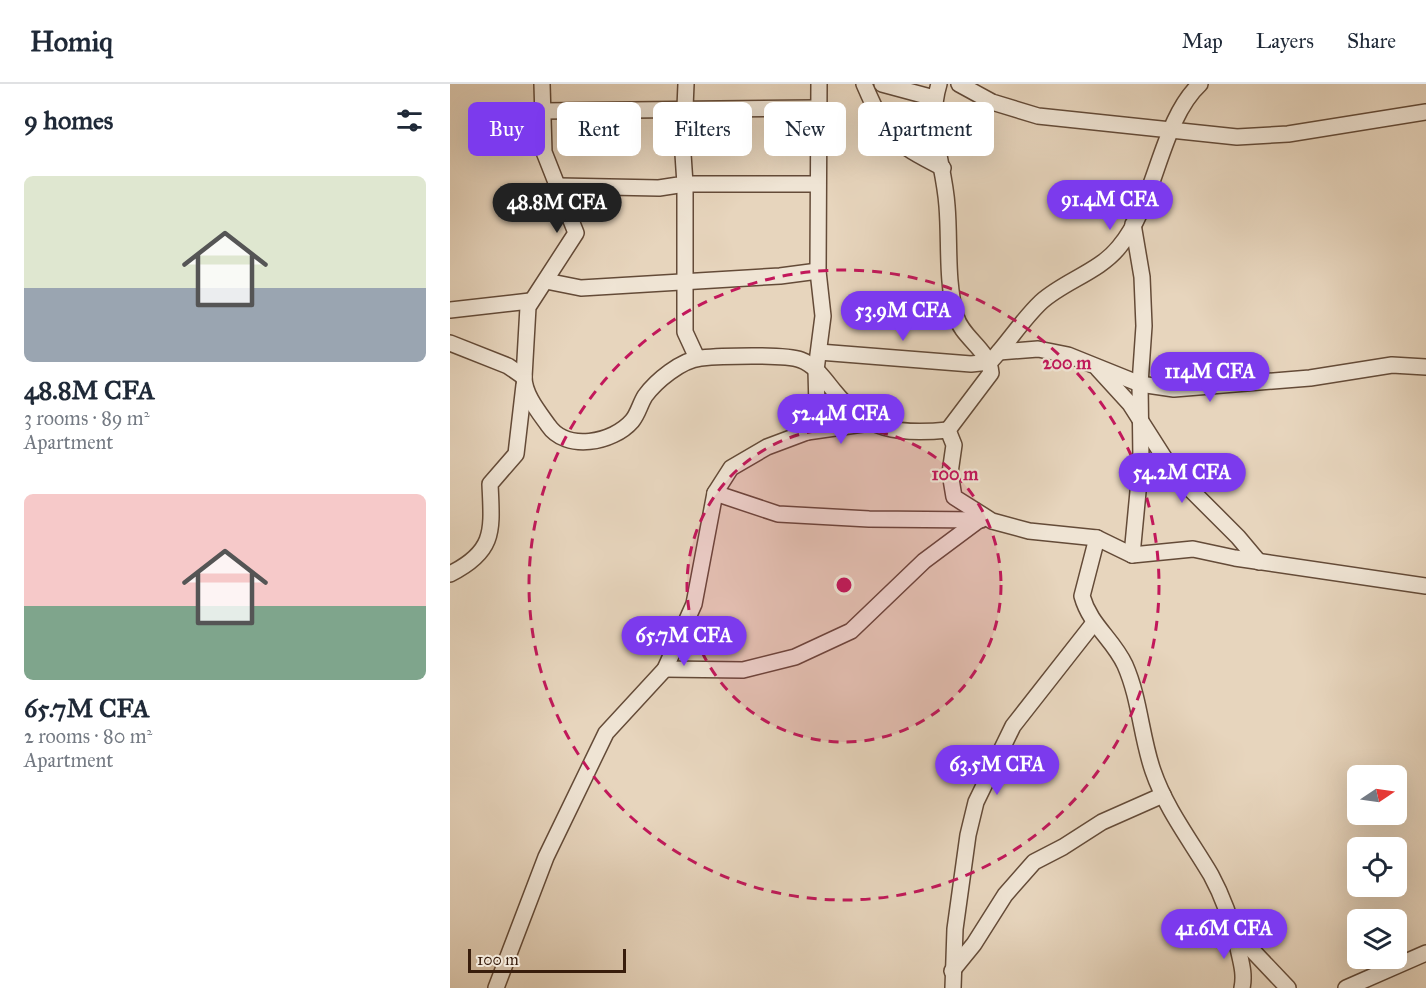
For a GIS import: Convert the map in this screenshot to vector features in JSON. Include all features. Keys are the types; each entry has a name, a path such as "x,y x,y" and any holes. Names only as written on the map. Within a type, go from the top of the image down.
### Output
{"street":[{"path":"542,84 543,102"},
{"path":"684,102 686,84"},
{"path":"818,102 819,84"},
{"path":"864,84 881,124 902,147 943,168"},
{"path":"882,84 937,91 933,122 943,168 947,243 956,318 961,328 994,357"},
{"path":"959,84 992,102 1038,116 1237,137 1288,134 1426,112"},
{"path":"450,343 508,366 524,380 536,408 552,431 572,442 606,439 632,421 646,396 668,374 697,358 736,356 801,360 816,370 846,406 879,428 926,432 948,430 991,373 994,357 1040,303 1068,281 1105,261 1120,247 1133,224 1180,108 1187,95 1200,84"},
{"path":"545,111 653,109"},
{"path":"450,574 467,566 480,555 487,544 492,528 490,484 516,454 524,380 526,317 530,301 546,281 576,232 545,154"},
{"path":"684,156 687,281 685,333 697,358"},
{"path":"807,432 817,407 816,370 823,316 818,271 817,156"},
{"path":"559,186 660,188 685,184 817,184"},
{"path":"1132,555 1141,460 1140,384 1144,306 1133,224"},
{"path":"546,281 581,288 780,276 818,271"},
{"path":"450,310 530,301"},
{"path":"819,352 971,364 994,357 1038,349 1068,355 1140,384 1160,388 1190,388 1310,378 1392,365 1426,367"},
{"path":"1096,366 1141,420 1174,473 1238,537 1259,562"},
{"path":"496,988 546,857 606,733 665,669 694,604 715,493 731,468 767,447 807,432 870,423"},
{"path":"942,545 954,497 950,473 954,445 948,430"},
{"path":"715,493 778,514 986,520 1029,531 1097,538 1132,555 1193,549 1259,562 1426,586"},
{"path":"954,497 986,520"},
{"path":"665,669 743,670 795,657 851,631 942,545 986,520"},
{"path":"1097,538 1082,596 1093,624 1115,648 1124,664 1133,687 1153,770 1163,795 1211,876 1234,931 1243,967 1242,988"},
{"path":"953,988 952,971 968,835 976,802 1013,726 1093,624"},
{"path":"952,971 974,944 1005,895 1034,862 1064,848 1102,822 1163,795"},
{"path":"1234,931 1288,988"},
{"path":"1346,988 1426,953"}]}
